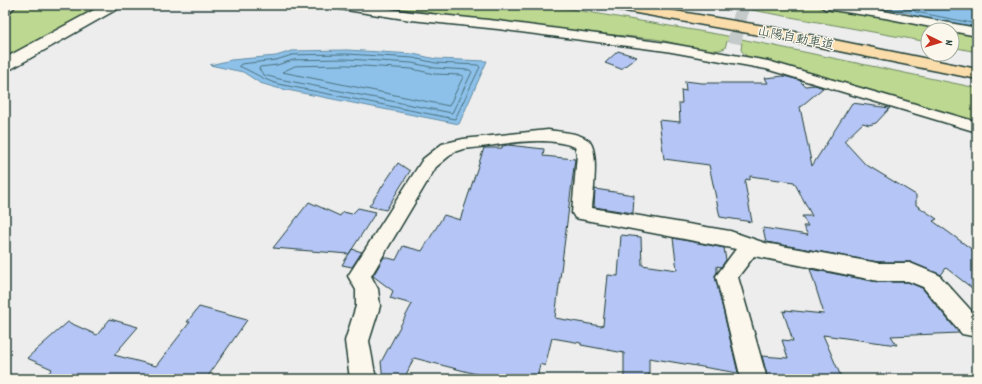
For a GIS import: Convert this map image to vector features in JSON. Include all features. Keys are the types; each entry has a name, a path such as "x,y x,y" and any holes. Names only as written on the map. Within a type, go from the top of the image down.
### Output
{"highway":[{"name":"山陽自動車道","path":"614,5 770,32 977,74"},
{"name":"山陽自動車道","path":"680,5 920,50"},
{"path":"960,58 977,61"}],"main road":[{"path":"5,65 114,5"}],"street":[{"path":"5,10 10,5"},
{"path":"340,5 411,16 498,25 666,47 768,65 977,127"},
{"path":"826,5 885,14 977,32"},
{"path":"733,60 734,43"},
{"path":"363,379 357,341 368,306 367,289 359,276 429,163 448,148 463,144 548,136 566,138 582,144 586,154 582,213 730,239 764,251 878,272 910,272 931,281 970,327 977,327"},
{"path":"750,246 727,276 754,379"}],"green space":[{"path":"5,5 103,5 17,54 5,55"},
{"path":"376,5 547,5 722,35 977,88 977,122 755,60 745,55 741,50 742,43 727,41 725,48 710,50 654,39 515,24"},
{"path":"724,5 807,5 874,15 920,24 920,41"},
{"path":"960,32 977,35 977,52 960,49"}],"water":[{"path":"884,5 942,5 952,8 977,8 977,28 960,25 960,22 944,22 912,16 911,13 869,7"},
{"path":"347,50 413,54 436,59 487,61 459,124 277,88 260,83 243,72 210,65 231,60 276,56 292,51"}],"building":[{"path":"618,51 637,57 621,69 605,63"},
{"path":"784,76 799,80 805,86 815,85 823,88 800,107 812,166 852,103 890,108 876,123 869,125 863,123 844,141 865,164 916,195 916,205 937,219 933,221 977,253 977,292 946,268 941,275 910,262 878,262 766,242 763,228 808,235 803,226 808,226 802,216 812,216 794,182 750,176 750,180 746,179 745,183 752,222 720,217 709,165 664,159 659,120 680,122 679,103 682,103 681,90 686,91 685,81 702,83 768,83 765,78"},
{"path":"508,145 544,149 543,156 575,159 555,318 601,326 603,325 608,275 618,276 621,235 641,237 642,265 677,270 673,238 724,248 726,260 721,267 717,266 715,276 738,373 649,358 649,379 624,379 624,353 552,338 545,366 540,364 537,379 483,379 484,376 414,358 404,379 383,379 381,362 412,304 390,298 393,291 373,276 384,257 396,260 403,246 422,251 444,215 460,220 484,148 502,148 502,146"},
{"path":"398,163 410,171 386,210 369,206"},
{"path":"595,189 634,195 633,213 594,207"},
{"path":"309,202 340,216 343,212 352,214 358,208 376,212 349,254 273,248"},
{"path":"352,249 362,252 352,267 342,265"},
{"path":"810,269 878,282 908,282 922,288 959,333 891,336 897,345 823,335 842,379 768,379 762,356 788,358 782,340 793,341 783,311 824,314"},
{"path":"199,307 247,320 206,379 43,379 52,369 27,358 68,322 97,335 110,319 138,327 114,355 156,366 190,322 187,322"}],"tunnel":[{"path":"734,43 743,5"}]}
